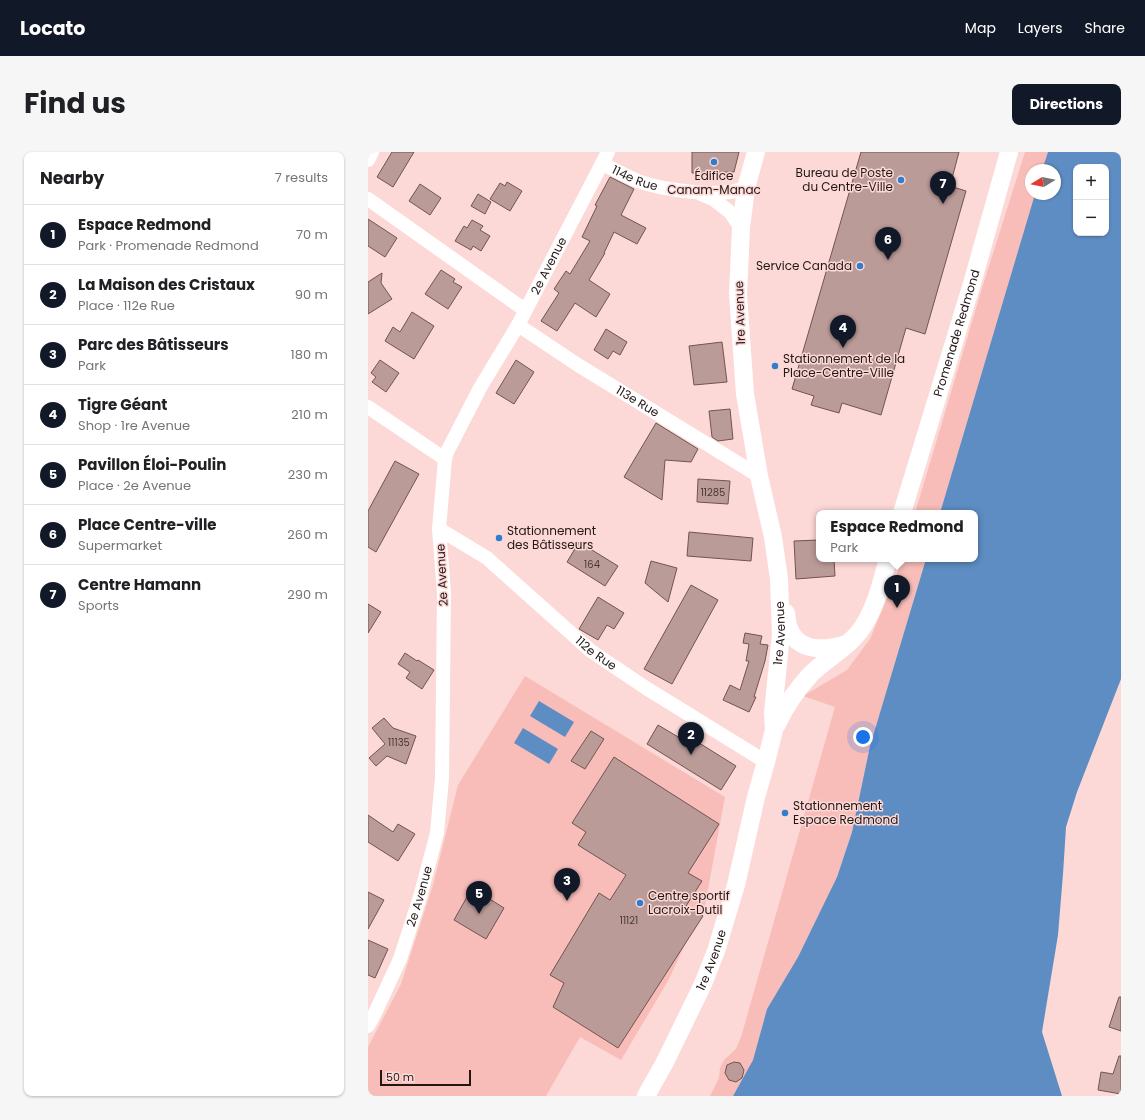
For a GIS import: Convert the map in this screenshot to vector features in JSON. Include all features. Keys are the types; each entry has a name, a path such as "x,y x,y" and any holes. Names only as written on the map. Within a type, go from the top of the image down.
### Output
{"street":[{"path":"368,160 372,152"},
{"name":"1re Avenue","path":"646,1096 665,1062 703,984 716,950 736,884 756,797 774,730 773,713 781,634 779,579 773,537 759,476 745,394 738,294 741,228 746,188 756,152"},
{"name":"Promenade Redmond","path":"903,510 973,280 1009,152"},
{"name":"114e Rue","path":"605,158 638,181 662,188 693,191 731,192 746,188"},
{"name":"2e Avenue","path":"368,1026 400,958 420,897 437,833 442,778 444,593 439,529 445,459 447,452 480,388 518,325 605,158"},
{"name":"114e Rue","path":"693,191 713,199 730,212 741,228"},
{"path":"368,199 526,310"},
{"name":"113e Rue","path":"518,325 578,365 759,476"},
{"path":"368,407 445,459"},
{"name":"112e Rue","path":"439,529 487,558 591,651 646,688 766,762"},
{"path":"774,730 787,703 810,675 848,643 862,628 871,612 879,592 887,562"},
{"path":"779,579 789,629 796,640 804,646 818,648 834,647 848,643"}],"shaded area":[{"path":"1025,152 1048,152 1044,164 1025,164 1025,200 1033,200 941,510 916,510 983,285"},
{"path":"900,562 925,562 870,746 852,832 837,877 798,957 767,1009 753,1060 733,1096 710,1096 719,1078 720,1068 724,1060 736,1049 741,1037 835,707 803,696 847,670 870,639 896,577"},
{"path":"525,676 725,797 703,916 691,932 668,981 621,1060 580,1037 546,1096 368,1096 368,1047 401,984 433,885 458,785"}],"water":[{"path":"1048,152 1121,152 1121,679 1077,792 1066,827 1058,935 1042,1032 1062,1096 733,1096 753,1060 767,1009 798,957 837,877 852,832 870,746 925,562 978,562 978,510 941,510 1033,200 1061,200 1061,164 1044,164"},
{"path":"539,701 574,722 565,737 530,716"},
{"path":"523,728 558,749 549,764 514,743"}],"building":[{"path":"392,152 414,152 393,187 377,177"},
{"name":"Édifice Canam-Manac","path":"692,152 739,152 734,172 692,173"},
{"path":"861,152 959,152 950,186 966,191 925,334 906,328 881,415 842,403 839,413 811,405 814,396 792,389"},
{"path":"610,177 634,189 621,215 646,228 637,244 614,232 605,253 589,280 610,294 596,317 575,303 557,331 541,321 559,293 554,289 566,271 570,274 590,241 582,237 597,206 595,205"},
{"path":"507,182 522,191 510,211 490,199 500,183 505,186"},
{"path":"420,184 441,198 430,215 409,201"},
{"path":"478,194 491,202 485,214 471,206"},
{"path":"368,219 397,238 385,257 368,246"},
{"path":"472,220 483,226 480,230 490,236 481,251 473,246 471,250 455,241 464,226 467,228"},
{"path":"441,270 455,279 453,282 462,287 448,309 425,294"},
{"path":"382,273 381,283 392,299 368,314 368,282"},
{"path":"412,312 434,326 414,359 385,341 393,327 400,332"},
{"path":"606,329 627,342 620,355 613,351 608,359 594,350"},
{"path":"722,342 727,382 694,385 689,346"},
{"path":"380,360 399,373 386,392 372,382 376,377 371,373"},
{"path":"516,360 534,372 514,404 496,393"},
{"path":"730,409 733,439 718,441 712,437 709,411"},
{"path":"656,423 698,449 691,462 665,460 662,500 624,477"},
{"path":"395,461 419,474 376,552 368,547 368,511"},
{"path":"698,479 730,481 728,504 697,502"},
{"path":"689,532 753,538 751,561 687,556"},
{"path":"816,540 816,562 834,562 835,576 796,579 794,541"},
{"path":"579,542 618,566 605,586 567,562"},
{"path":"651,561 677,568 668,602 645,583"},
{"path":"691,585 718,600 672,684 644,669"},
{"path":"598,597 624,613 614,629 607,625 598,640 579,629"},
{"path":"368,604 381,612 368,633"},
{"path":"745,633 762,636 760,644 768,645 765,661 754,697 756,697 749,712 723,700 730,685 740,690 749,661 746,661 749,644 743,643"},
{"path":"405,653 434,670 422,689 406,678 410,672 398,664"},
{"path":"384,718 393,728 416,736 406,764 387,756 376,766 369,758 385,744 372,728"},
{"path":"658,725 685,741 688,736 736,766 721,790 647,744"},
{"path":"591,731 604,739 585,769 571,761"},
{"name":"Centre sportif Lacroix-Dutil","path":"614,757 719,824 688,873 702,881 686,906 703,916 618,1048 553,1007 564,983 550,975 599,893 610,900 626,875 578,845 586,832 572,823"},
{"path":"368,815 393,832 398,824 415,834 398,861 368,842"},
{"path":"472,888 504,908 486,939 454,920"},
{"path":"368,892 384,900 368,929"},
{"path":"368,940 388,949 375,978 368,975"},
{"path":"1119,997 1121,997 1121,1031 1109,1027"},
{"path":"1119,1056 1121,1056 1121,1094 1098,1090 1101,1072 1113,1074"},
{"path":"734,1062 740,1063 744,1070 742,1078 736,1082 729,1080 725,1073 727,1065"}],"place":[{"name":"Édifice Canam-Manac","path":"714,162"},
{"name":"Bureau de Poste du Centre-Ville","path":"901,180"},
{"name":"Centre Hamann","path":"943,204"},
{"name":"Place Centre-ville","path":"888,260"},
{"name":"Service Canada","path":"860,266"},
{"name":"Tigre Géant","path":"843,348"},
{"name":"Stationnement de la Place-Centre-Ville","path":"775,366"},
{"name":"Stationnement des Bâtisseurs","path":"499,538"},
{"name":"Espace Redmond","path":"897,608"},
{"name":"La Maison des Cristaux","path":"691,755"},
{"name":"Stationnement Espace Redmond","path":"785,813"},
{"name":"Parc des Bâtisseurs","path":"567,901"},
{"name":"Centre sportif Lacroix-Dutil","path":"640,903"},
{"name":"Pavillon Éloi-Poulin","path":"479,914"}]}
